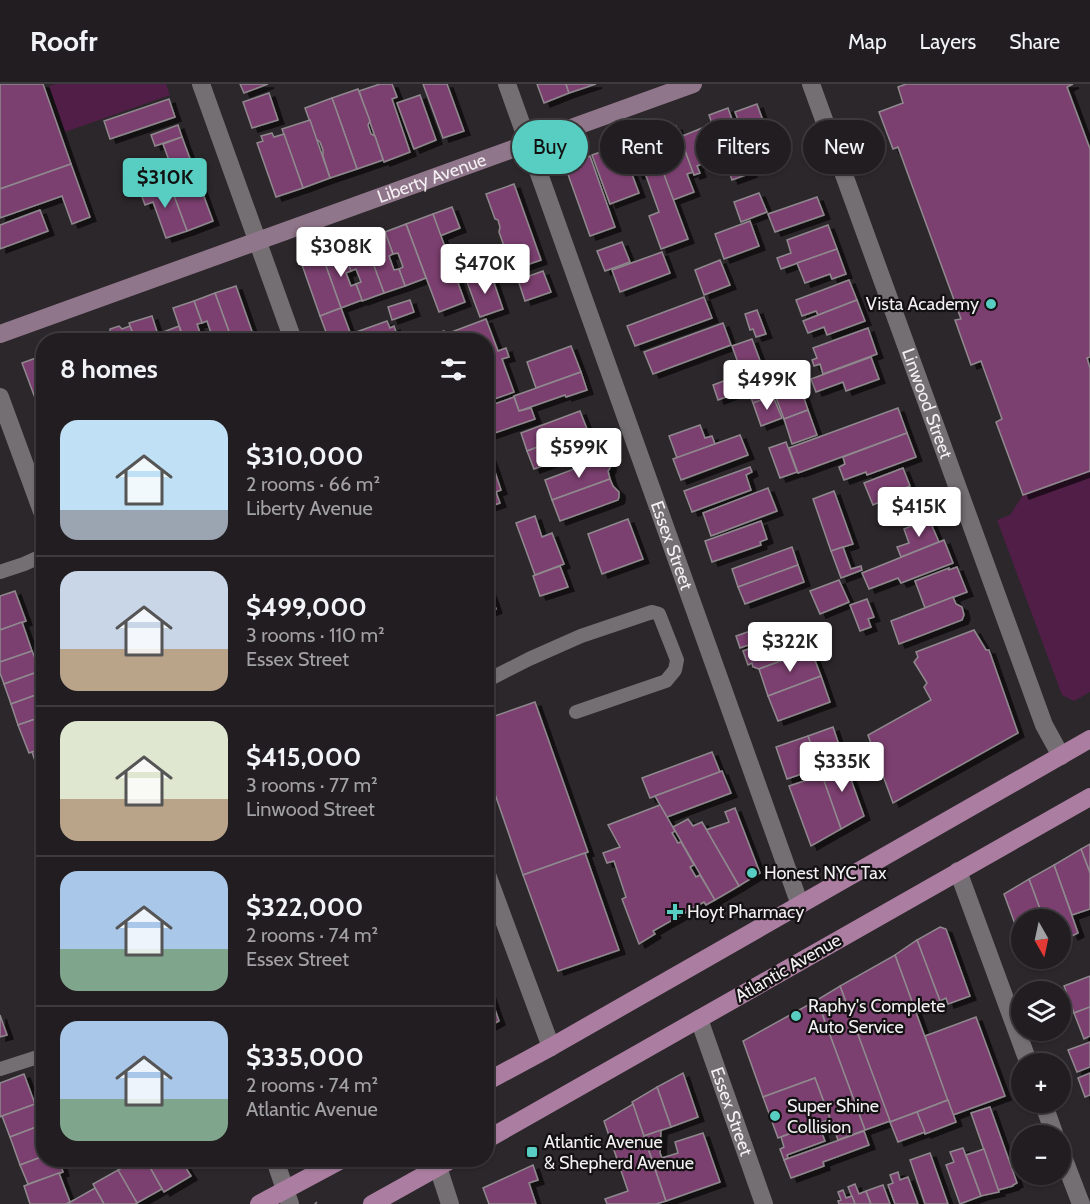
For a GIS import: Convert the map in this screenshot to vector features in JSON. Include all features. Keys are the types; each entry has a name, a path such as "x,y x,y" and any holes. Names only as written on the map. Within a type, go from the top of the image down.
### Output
{"main road":[{"path":"494,1078 1090,739"},
{"name":"Atlantic Avenue","path":"494,1135 1090,796"},
{"path":"260,1204 288,1197 331,1167"},
{"path":"372,1204 438,1167"}],"street":[{"path":"201,84 290,333"},
{"name":"Essex Street","path":"507,84 520,120"},
{"name":"Liberty Avenue","path":"588,122 693,84"},
{"name":"Linwood Street","path":"812,84 1044,725 1060,756"},
{"name":"Liberty Avenue","path":"0,334 512,149"},
{"name":"Essex Street","path":"540,174 800,905"},
{"path":"0,397 36,496"},
{"path":"958,871 1025,1053"},
{"path":"494,894 551,1047"},
{"name":"Essex Street","path":"699,1019 764,1204"},
{"path":"277,1167 288,1197"},
{"path":"445,1167 450,1204"},
{"path":"1071,1181 1079,1204"}],"lane":[{"path":"0,572 36,559"},
{"path":"494,677 581,636 652,612 659,614 677,660 675,670 666,681 576,712"},
{"path":"0,1069 36,1058"}],"shaded area":[{"path":"56,84 166,84 170,95 65,132 49,86"},
{"path":"1090,471 1090,692 1074,701 1062,695 997,520 1010,515 1023,495"}],"building":[{"path":"0,84 43,84 71,164 0,189"},
{"path":"240,84 268,84 244,93"},
{"path":"380,84 392,84 397,97 392,99 410,152 384,162 359,91"},
{"path":"423,84 447,84 464,131 443,138"},
{"path":"537,84 566,84 569,93 544,103"},
{"path":"566,84 596,84 569,93"},
{"path":"906,84 1073,84 1067,87 1090,149 1090,357 1087,358 1090,368 1090,471 1023,495 996,422 1002,419 981,361 971,365 955,320 961,319 898,147 893,149 885,128 885,120 882,120 879,112 903,103 898,87"},
{"path":"358,89 370,121 368,125 371,134 375,136 383,160 357,169 332,98"},
{"path":"269,93 278,120 252,128 243,102"},
{"path":"420,95 436,140 414,149 397,103"},
{"path":"332,98 357,169 330,178 323,150 316,139 305,108"},
{"path":"169,99 175,117 110,139 104,121"},
{"path":"757,104 763,120 738,120 735,112"},
{"path":"728,108 732,120 711,120 709,115"},
{"path":"310,120 330,178 303,188 282,129"},
{"path":"178,125 182,137 155,146 151,135"},
{"path":"696,130 697,174 694,175 684,148 684,135"},
{"path":"272,133 274,137 284,134 303,188 276,197 257,143 263,141 261,136"},
{"path":"182,137 213,221 187,231 173,193 180,191 163,144"},
{"path":"684,148 693,172 687,174 694,192 673,200 663,174 684,174"},
{"path":"600,152 600,174 632,174 639,193 610,204 592,155"},
{"path":"590,156 615,227 590,236 568,174 588,174 588,157"},
{"path":"71,164 90,217 72,224 62,196 0,218 0,189"},
{"path":"645,174 664,174 688,239 661,249 649,216 659,212"},
{"path":"730,174 748,174 732,180"},
{"path":"169,182 187,231 166,238 153,202 145,205 140,191"},
{"path":"514,184 541,260 515,269 509,251 505,249 499,232 498,220 495,219 486,194"},
{"path":"759,193 767,212 741,222 734,202"},
{"path":"817,197 824,215 775,232 768,214"},
{"path":"452,207 460,228 440,236 433,214"},
{"path":"40,210 48,231 0,249 0,225"},
{"path":"433,214 465,302 439,312 406,224"},
{"path":"750,221 759,246 724,259 715,234"},
{"path":"406,224 426,278 405,286 399,269 403,267 398,253 393,254 385,232"},
{"path":"828,225 837,249 781,269 777,258 791,253 787,240"},
{"path":"385,232 393,254 389,256 394,270 399,269 405,286 384,293 364,239"},
{"path":"364,239 384,293 362,301 356,284 361,282 356,269 351,271 342,247"},
{"path":"622,242 630,262 605,271 597,251"},
{"path":"342,247 351,271 346,273 351,286 356,284 362,300 341,308 322,255"},
{"path":"837,249 846,274 832,279 830,274 805,283 797,263"},
{"path":"662,252 670,273 620,292 612,270"},
{"path":"322,255 341,308 320,316 301,262"},
{"path":"720,260 730,285 704,295 695,270"},
{"path":"543,271 551,292 525,301 518,280"},
{"path":"491,274 503,309 480,317 467,282"},
{"path":"849,280 857,300 818,315 816,311 802,316 796,300"},
{"path":"236,286 253,333 229,333 215,293"},
{"path":"215,293 229,333 211,333 207,321 202,323 194,301"},
{"path":"704,297 712,318 635,346 627,326"},
{"path":"410,300 414,312 392,320 388,307"},
{"path":"857,300 865,321 827,335 824,327 808,333 803,321"},
{"path":"194,301 202,323 197,324 200,333 182,333 173,308"},
{"path":"341,308 350,333 326,333 320,316"},
{"path":"757,310 766,334 756,337 753,329 750,330 745,314"},
{"path":"152,316 157,333 133,333 129,323"},
{"path":"486,319 491,333 449,333"},
{"path":"387,321 390,328 394,326 396,333 354,333"},
{"path":"723,323 731,345 653,374 644,352"},
{"path":"130,326 132,333 110,333 110,329"},
{"path":"179,326 182,333 161,333"},
{"path":"868,328 877,354 823,374 820,364 814,366 812,360 817,358 813,348"},
{"path":"752,339 762,366 742,374 732,346"},
{"path":"494,340 498,351 506,348 509,357 502,359 514,392 494,399"},
{"path":"571,346 581,372 536,388 527,362"},
{"path":"871,357 879,379 846,391 843,382 816,392 811,379"},
{"path":"36,358 36,401 22,363"},
{"path":"762,366 773,396 753,403 742,374"},
{"path":"581,372 587,390 519,411 514,396"},
{"path":"742,374 747,389 718,400 713,385"},
{"path":"799,383 808,410 784,419 774,392"},
{"path":"773,396 782,418 761,426 753,403"},
{"path":"514,397 519,411 531,408 535,419 494,433 494,404"},
{"path":"898,408 907,433 798,473 789,448"},
{"path":"808,410 817,435 792,444 784,419"},
{"path":"580,411 587,429 527,451 521,433"},
{"path":"700,425 705,438 712,436 715,444 677,458 669,436"},
{"path":"587,429 593,447 534,469 527,451"},
{"path":"907,433 916,457 867,475 866,472 844,480 839,467 845,464 843,457"},
{"path":"740,435 748,455 681,480 673,459"},
{"path":"786,442 797,472 780,478 769,448"},
{"path":"603,458 610,464 608,471 610,479 552,500 545,480"},
{"path":"750,467 752,472 746,475 751,490 692,512 684,491"},
{"path":"903,468 910,486 885,496 886,499 873,505 864,483"},
{"path":"494,469 501,490 494,493"},
{"path":"610,479 619,492 618,500 560,521 552,500"},
{"path":"768,488 777,511 711,536 703,513"},
{"path":"834,491 853,544 831,551 813,499"},
{"path":"496,492 500,503 494,505 494,493"},
{"path":"535,516 542,537 552,533 564,564 535,575 516,523"},
{"path":"628,519 643,559 602,574 588,534"},
{"path":"929,519 939,542 901,557 897,547 909,543 904,529"},
{"path":"761,521 767,539 760,542 761,545 712,562 705,541"},
{"path":"944,540 953,563 901,583 898,578 869,589 862,573"},
{"path":"792,547 798,565 738,587 732,569"},
{"path":"843,547 851,569 861,566 862,570 841,578 831,551"},
{"path":"798,565 804,582 745,604 738,587"},
{"path":"560,566 568,587 540,596 533,576"},
{"path":"957,567 967,592 925,608 915,581"},
{"path":"839,580 849,602 820,614 810,591"},
{"path":"15,591 26,621 0,630 0,596"},
{"path":"953,597 956,604 962,607 964,615 962,620 899,644 891,621"},
{"path":"867,599 874,617 868,619 871,627 860,631 850,605"},
{"path":"22,622 32,651 0,662 0,630"},
{"path":"814,627 819,642 786,654 788,658 759,669 753,667 752,663 748,665 743,651 802,629 802,632"},
{"path":"756,629 760,641 740,648 736,636"},
{"path":"974,630 986,650 989,650 1018,733 893,803 868,735 931,700 924,687 927,683 914,662 918,657 916,652"},
{"path":"811,650 821,676 768,696 759,669"},
{"path":"32,651 36,661 36,672 4,684 0,673 0,662"},
{"path":"36,672 36,695 11,704 4,684"},
{"path":"821,676 830,702 778,721 768,696"},
{"path":"36,695 36,719 18,725 11,704"},
{"path":"535,702 588,852 523,875 494,791 494,716"},
{"path":"36,719 36,751 29,753 18,725"},
{"path":"833,727 844,760 819,768 808,736"},
{"path":"808,736 819,768 787,779 776,747"},
{"path":"36,751 36,764 32,752"},
{"path":"712,752 720,772 650,798 642,778"},
{"path":"844,760 864,816 841,829 819,768"},
{"path":"722,771 731,793 667,817 655,796"},
{"path":"822,775 841,829 811,846 789,786"},
{"path":"660,805 675,831 672,833 678,843 681,842 694,865 690,867 696,877 700,875 715,900 706,905 704,902 653,931 655,934 639,944 622,899 626,897 614,861 607,863 603,853 620,847 608,825"},
{"path":"735,808 760,873 739,886 706,830 729,822 725,812"},
{"path":"688,819 693,826 702,822 739,886 715,900 673,827"},
{"path":"1090,844 1090,873 1081,849"},
{"path":"1081,849 1090,873 1090,909 1072,915 1054,865"},
{"path":"585,853 619,950 558,971 523,875"},
{"path":"1054,865 1070,909 1040,909 1029,879"},
{"path":"1029,879 1040,909 1011,909 1011,913 1004,894"},
{"path":"1071,913 1078,933 1072,936 1071,934"},
{"path":"940,927 946,929 970,996 948,1004 946,998 940,1001 917,940"},
{"path":"917,940 940,1001 915,1010 895,955"},
{"path":"895,955 948,1100 890,1122 840,986"},
{"path":"1090,976 1090,1007 1074,1013 1071,1005 1071,983"},
{"path":"840,986 890,1121 865,1130 817,1000"},
{"path":"817,1000 865,1130 838,1140 815,1078 763,1097 743,1041"},
{"path":"494,1007 499,1021 494,1024"},
{"path":"1090,1007 1090,1036 1084,1039 1074,1013"},
{"path":"0,1015 7,1035 0,1037"},
{"path":"976,1017 1005,1096 953,1115 925,1036"},
{"path":"1090,1042 1090,1067 1077,1072 1068,1050"},
{"path":"683,1073 698,1117 671,1127 657,1087"},
{"path":"1090,1073 1090,1095 1085,1097 1078,1078"},
{"path":"24,1074 35,1104 0,1117 0,1083"},
{"path":"815,1078 830,1119 778,1138 763,1097"},
{"path":"657,1087 671,1127 644,1136 632,1102"},
{"path":"948,1100 956,1122 925,1134 917,1112"},
{"path":"36,1104 36,1127 10,1137 2,1116"},
{"path":"633,1104 666,1201 656,1204 607,1204 605,1199 628,1191 604,1121"},
{"path":"990,1107 1011,1166 1011,1185 1013,1186 998,1190 971,1113"},
{"path":"917,1112 925,1132 898,1142 890,1122"},
{"path":"818,1123 825,1141 787,1155 788,1158 784,1160 780,1149 784,1147 781,1137"},
{"path":"36,1127 36,1159 20,1165 10,1137"},
{"path":"661,1130 660,1153 662,1158 678,1153 675,1142 703,1133 720,1182 666,1201 644,1136"},
{"path":"864,1131 869,1145 823,1162 824,1166 791,1178 784,1160"},
{"path":"963,1148 981,1196 960,1204 946,1165 954,1162 950,1152"},
{"path":"984,1149 999,1192 981,1196 966,1155"},
{"path":"930,1153 948,1204 925,1204 910,1160"},
{"path":"36,1159 36,1167 61,1167 63,1172 28,1184 20,1165"},
{"path":"533,1165 538,1180 529,1183 536,1204 489,1204 483,1188"},
{"path":"124,1167 150,1167 162,1189 137,1203 118,1170"},
{"path":"150,1167 185,1167 191,1176 164,1192"},
{"path":"118,1170 137,1203 104,1204 93,1184"},
{"path":"898,1172 900,1180 908,1177 918,1204 895,1204 888,1185 893,1183 890,1175"},
{"path":"59,1173 70,1202 30,1204 24,1186"},
{"path":"855,1184 859,1194 866,1191 871,1204 855,1204 848,1187"},
{"path":"883,1185 890,1204 871,1204 866,1191"},
{"path":"95,1188 104,1204 67,1204"},
{"path":"843,1190 846,1198 852,1196 855,1204 839,1204 838,1201 841,1200 838,1192"}],"place":[{"name":"Vista Academy","path":"991,304"},
{"name":"Honest NYC Tax","path":"752,873"},
{"name":"Hoyt Pharmacy","path":"675,912"},
{"name":"Raphy's Complete Auto Service","path":"796,1016"},
{"name":"Super Shine Collision","path":"775,1116"},
{"name":"Atlantic Avenue & Shepherd Avenue","path":"532,1152"}]}
